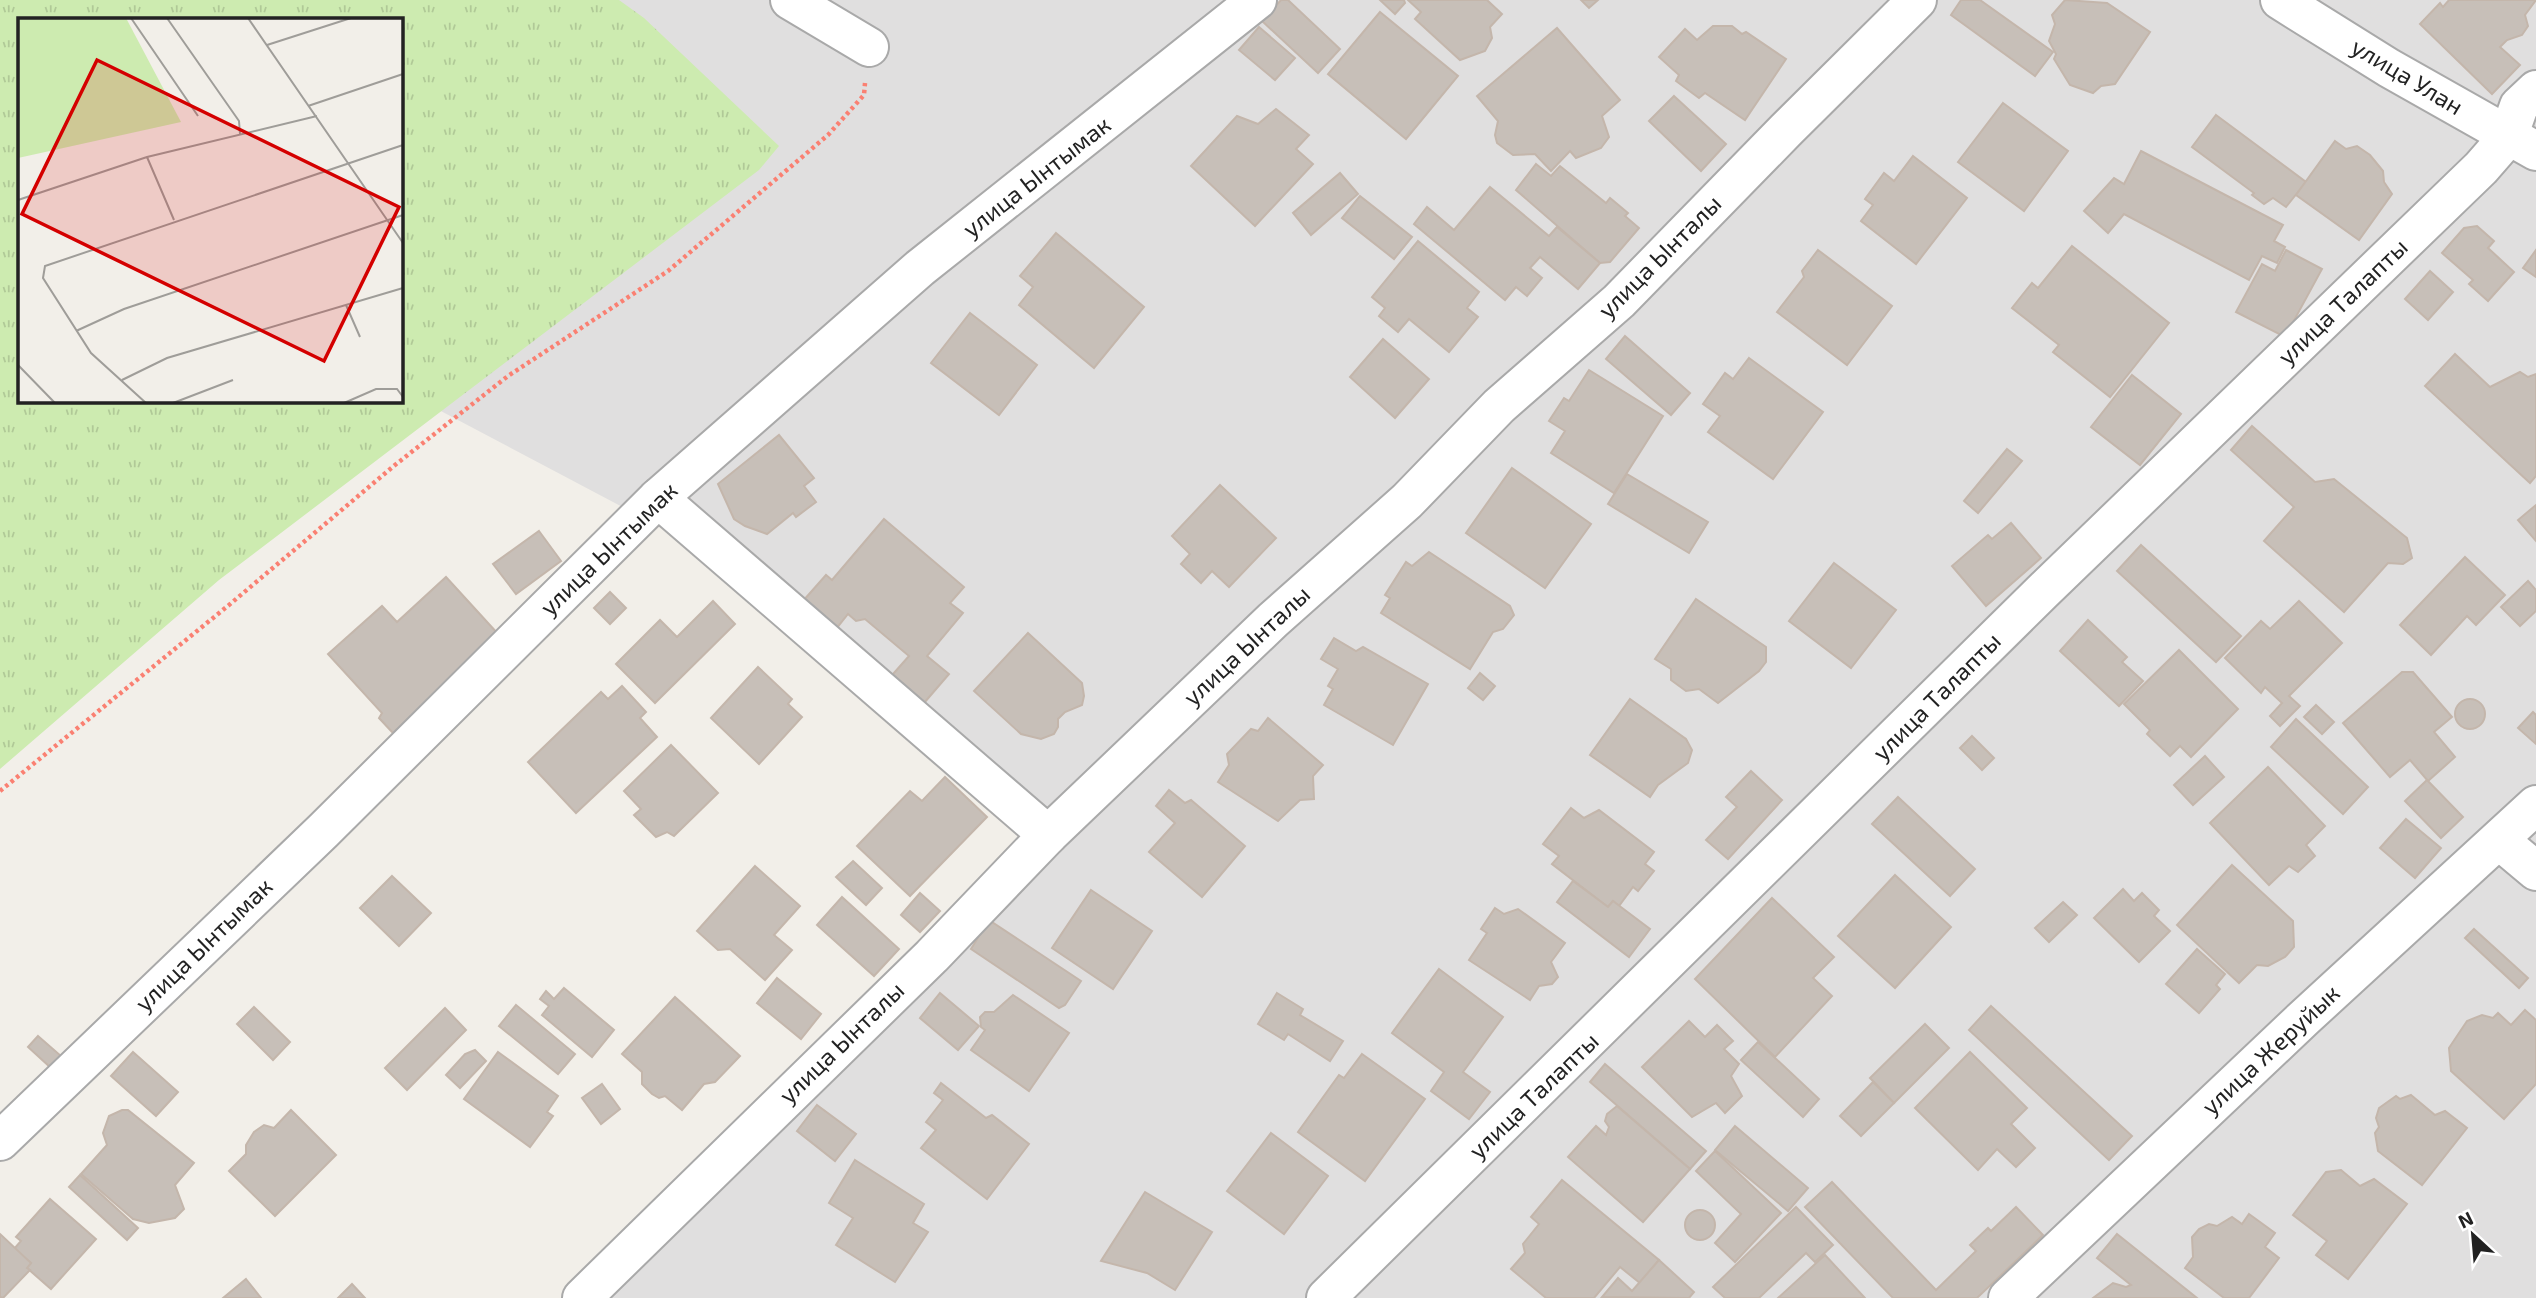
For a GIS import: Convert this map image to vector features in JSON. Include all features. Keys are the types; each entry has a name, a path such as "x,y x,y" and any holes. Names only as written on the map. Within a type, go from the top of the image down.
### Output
{"street":[{"path":"790,0 869,47"},
{"name":"улица Ынтымак","path":"0,1141 323,831 658,498 920,268 1213,17 1257,0"},
{"name":"улица Ынталы","path":"582,1298 932,956 1048,835 1273,620 1407,501 1499,406 1619,301 1917,0"},
{"name":"улица Улан","path":"2280,0 2522,144"},
{"name":"улица Талапты","path":"1326,1298 2042,592 2169,473 2481,168 2522,144 2519,106 2536,90"},
{"path":"658,498 1048,835"},
{"name":"улица Жеруйык","path":"2008,1298 2304,1018 2536,805"},
{"path":"2499,840 2536,870"}],"path":[{"path":"0,791 508,376 668,271 828,135 863,95 869,47"}],"shaded area":[{"path":"0,0 2536,0 2536,1298 603,1298 1046,854 666,530 402,391 402,18 18,18"}],"green space":[{"path":"0,0 619,0 644,18 779,146 759,170 219,580 0,769"}],"building":[{"path":"1281,0 1288,0 1340,49 1318,73 1262,21"},
{"path":"1380,0 1404,0 1405,3 1395,14"},
{"path":"1408,0 1487,0 1502,14 1490,27 1492,38 1485,51 1460,60 1415,19 1421,12"},
{"path":"1581,0 1598,0 1589,8"},
{"path":"1961,0 1980,0 2053,52 2035,76 1951,15"},
{"path":"2065,0 2107,3 2150,32 2115,84 2101,86 2093,93 2070,85 2054,59 2056,54 2049,41 2055,24 2052,15"},
{"path":"2449,0 2536,0 2525,15 2528,26 2522,35 2507,40 2500,47 2520,65 2492,94 2420,24 2440,3 2443,7"},
{"path":"1380,12 1458,76 1406,139 1328,74"},
{"path":"1713,26 1732,26 1742,34 1746,32 1786,59 1745,120 1705,93 1699,98 1676,81 1679,75 1659,57 1685,29 1697,40"},
{"path":"1259,27 1295,58 1275,80 1239,50"},
{"path":"1557,28 1620,100 1602,116 1609,137 1601,148 1576,158 1570,151 1551,171 1535,154 1513,155 1497,143 1495,135 1498,121 1477,96"},
{"path":"1674,96 1726,144 1701,171 1649,121"},
{"path":"2003,103 2068,151 2024,211 1958,162"},
{"path":"1276,109 1309,135 1296,149 1313,164 1255,226 1191,166 1237,116 1258,124"},
{"path":"2216,115 2306,182 2286,207 2273,198 2264,204 2252,195 2254,193 2192,147"},
{"path":"2335,141 2346,149 2357,146 2370,155 2383,171 2384,182 2392,194 2359,240 2296,195"},
{"path":"2141,151 2283,225 2274,241 2285,247 2277,263 2262,256 2249,280 2124,214 2108,233 2084,211 2114,178 2124,184"},
{"path":"1913,156 1967,198 1916,264 1861,221 1873,205 1865,199 1884,173 1894,181"},
{"path":"1536,164 1551,176 1560,166 1606,203 1610,198 1628,213 1625,216 1639,228 1610,262 1600,263 1516,190"},
{"path":"1340,173 1358,194 1311,235 1293,213"},
{"path":"1490,187 1549,236 1557,227 1600,263 1578,289 1540,257 1530,268 1542,278 1527,296 1516,287 1505,300 1414,224 1427,207 1454,230"},
{"path":"1360,196 1412,237 1394,259 1342,218"},
{"path":"2477,226 2494,241 2488,248 2514,272 2488,301 2469,284 2473,280 2442,253 2464,228"},
{"path":"1056,233 1144,307 1094,368 1019,305 1033,287 1020,276"},
{"path":"1418,241 1479,292 1467,308 1478,317 1449,352 1409,319 1398,332 1379,316 1385,308 1372,297"},
{"path":"2072,246 2169,323 2110,397 2053,352 2059,345 2012,308 2032,283 2038,288"},
{"path":"1818,250 1892,306 1847,365 1777,312 1804,277 1802,271"},
{"path":"2286,250 2322,269 2285,337 2236,312 2262,264 2275,271"},
{"path":"2536,250 2536,277 2523,268"},
{"path":"2430,271 2453,292 2428,320 2405,299"},
{"path":"970,313 1037,365 999,415 931,363"},
{"path":"1625,336 1690,393 1671,415 1606,359"},
{"path":"1383,339 1429,379 1395,418 1350,377"},
{"path":"2455,354 2490,387 2520,372 2528,377 2536,374 2536,476 2530,483 2425,386"},
{"path":"1749,358 1823,412 1773,479 1708,432 1720,416 1703,404 1725,373 1733,379"},
{"path":"1589,370 1663,416 1614,493 1551,453 1565,431 1549,421 1564,398 1569,401"},
{"path":"2132,375 2181,414 2140,465 2091,427"},
{"path":"2252,426 2315,482 2334,479 2407,538 2412,558 2403,564 2388,563 2344,612 2264,541 2294,507 2231,450"},
{"path":"779,435 814,478 804,486 816,502 796,517 793,513 767,534 734,519 718,484"},
{"path":"2007,449 2022,461 1978,513 1964,501"},
{"path":"1512,468 1591,524 1545,588 1466,533"},
{"path":"1627,474 1708,522 1689,553 1608,504"},
{"path":"1220,485 1276,538 1229,587 1212,571 1201,583 1181,564 1190,554 1172,536"},
{"path":"2536,505 2536,541 2518,520"},
{"path":"884,519 964,587 950,603 963,613 927,656 949,674 918,710 886,682 909,656 865,619 856,621 848,614 836,629 803,601 826,575 832,580"},
{"path":"2011,523 2041,558 1986,606 1952,566 1988,535 1992,539"},
{"path":"539,531 561,561 516,594 493,564"},
{"path":"2141,545 2241,636 2216,662 2117,571"},
{"path":"1429,552 1510,606 1514,615 1503,629 1493,632 1470,669 1381,613 1390,598 1385,595 1406,562 1412,566"},
{"path":"2465,557 2505,595 2476,625 2467,616 2431,655 2400,625"},
{"path":"1834,563 1896,610 1851,668 1789,621"},
{"path":"446,577 499,635 393,733 379,718 382,713 328,654 382,606 397,622"},
{"path":"2528,581 2536,590 2536,611 2520,626 2501,607"},
{"path":"610,592 626,608 610,624 594,608"},
{"path":"1696,599 1766,647 1766,662 1759,671 1718,703 1699,689 1686,691 1671,680 1671,669 1655,659"},
{"path":"713,601 735,624 655,703 616,664 660,620 677,637"},
{"path":"2299,601 2342,643 2289,696 2300,706 2280,726 2270,716 2282,703 2265,687 2261,693 2225,658 2261,621 2270,629"},
{"path":"2088,620 2127,657 2122,662 2143,681 2119,706 2060,651"},
{"path":"1028,633 1082,683 1084,696 1082,705 1065,712 1058,719 1054,734 1041,739 1021,734 974,691"},
{"path":"1334,638 1356,651 1363,647 1428,684 1393,745 1324,705 1333,689 1328,686 1338,669 1321,659"},
{"path":"2179,650 2238,709 2191,757 2180,746 2170,756 2147,734 2150,730 2124,704"},
{"path":"758,667 792,699 788,704 802,717 759,764 711,718"},
{"path":"2402,672 2413,672 2452,717 2434,732 2455,757 2428,781 2410,760 2390,777 2343,723"},
{"path":"1480,673 1495,686 1483,700 1468,688"},
{"path":"622,686 646,712 640,718 657,737 576,813 528,762 601,692 608,699"},
{"path":"1630,699 1686,739 1692,750 1688,763 1658,785 1650,797 1590,755"},
{"path":"2470,699 2476,700 2484,708 2484,720 2476,728 2470,729 2464,728 2456,720 2455,714 2456,708 2464,700"},
{"path":"2316,705 2334,722 2322,734 2304,717"},
{"path":"2533,712 2536,715 2536,744 2518,728"},
{"path":"1268,718 1323,765 1313,776 1314,799 1300,800 1278,821 1218,782 1229,765 1227,754 1251,729 1258,731"},
{"path":"2296,719 2368,787 2343,814 2271,747"},
{"path":"1972,736 1994,758 1982,770 1960,748"},
{"path":"671,745 718,793 674,836 667,832 656,837 634,815 641,809 624,791"},
{"path":"2205,756 2224,777 2193,805 2174,785"},
{"path":"2268,767 2325,826 2306,845 2315,856 2298,872 2289,866 2269,885 2210,823"},
{"path":"1751,771 1782,800 1728,859 1706,840 1737,807 1726,797"},
{"path":"945,777 987,817 910,896 857,846 910,791 922,801"},
{"path":"2427,780 2463,817 2441,838 2405,801"},
{"path":"1169,790 1185,803 1191,800 1245,846 1202,897 1149,852 1175,823 1156,806"},
{"path":"1898,797 1975,869 1950,896 1872,824"},
{"path":"1571,808 1584,818 1599,810 1654,852 1645,864 1654,871 1638,891 1633,887 1619,906 1613,901 1608,907 1552,864 1559,856 1543,844"},
{"path":"2406,819 2441,848 2415,878 2380,848"},
{"path":"853,861 882,888 866,905 836,877"},
{"path":"2232,865 2293,921 2294,947 2285,957 2268,966 2257,965 2239,983 2177,925"},
{"path":"755,866 800,906 774,935 792,950 765,980 730,949 718,950 697,931"},
{"path":"1895,875 1951,927 1895,988 1838,936"},
{"path":"392,876 431,913 399,946 360,908"},
{"path":"1573,881 1608,907 1613,901 1650,929 1629,957 1557,902"},
{"path":"2123,889 2134,901 2142,893 2159,910 2154,916 2170,931 2139,962 2094,918"},
{"path":"1091,890 1152,931 1113,989 1052,948"},
{"path":"920,893 940,911 920,932 901,915"},
{"path":"842,897 899,949 874,976 817,925"},
{"path":"1772,898 1834,957 1813,978 1832,996 1775,1057 1695,979"},
{"path":"2063,902 2077,915 2049,942 2035,928"},
{"path":"1495,908 1504,914 1518,909 1565,943 1551,962 1558,977 1552,984 1539,986 1530,1000 1469,960 1487,933 1481,929"},
{"path":"989,920 1081,981 1065,1005 1059,1008 971,949"},
{"path":"2474,929 2528,978 2519,988 2465,938"},
{"path":"2197,949 2225,974 2216,985 2220,989 2199,1013 2166,984"},
{"path":"1439,969 1503,1017 1463,1072 1490,1092 1469,1119 1431,1091 1444,1072 1392,1033"},
{"path":"777,978 821,1014 801,1039 757,1003"},
{"path":"564,988 614,1030 592,1057 542,1015 549,1006 540,999 546,991 554,999"},
{"path":"940,993 979,1026 958,1050 920,1018"},
{"path":"1277,993 1303,1009 1300,1015 1343,1041 1330,1061 1288,1034 1284,1040 1258,1024"},
{"path":"1013,995 1069,1033 1029,1091 971,1050 985,1030 981,1027 980,1017 985,1012 994,1012"},
{"path":"675,997 740,1056 715,1082 704,1084 682,1110 665,1096 659,1098 652,1094 642,1084 642,1072 622,1054"},
{"path":"516,1005 575,1054 558,1074 499,1026"},
{"path":"1991,1006 2132,1136 2109,1160 1969,1030"},
{"path":"254,1007 290,1042 273,1060 237,1024"},
{"path":"445,1008 466,1030 407,1090 385,1068"},
{"path":"2525,1010 2536,1020 2536,1084 2504,1119 2451,1071 2449,1048 2467,1021 2482,1015 2493,1018 2498,1013 2511,1025"},
{"path":"1689,1021 1705,1037 1717,1025 1733,1041 1724,1049 1739,1064 1731,1076 1742,1096 1725,1113 1716,1103 1692,1117 1642,1067"},
{"path":"1925,1024 1949,1048 1894,1103 1870,1078"},
{"path":"38,1036 61,1056 51,1068 28,1047"},
{"path":"1758,1042 1819,1099 1803,1117 1741,1060"},
{"path":"475,1050 486,1061 460,1088 446,1075 465,1054"},
{"path":"133,1052 178,1092 156,1116 111,1076"},
{"path":"498,1052 558,1096 547,1112 553,1116 530,1147 464,1099"},
{"path":"1970,1052 2027,1108 2011,1124 2035,1148 2016,1167 1997,1149 1978,1170 1915,1108"},
{"path":"1362,1054 1425,1099 1365,1181 1298,1132 1339,1075 1344,1078"},
{"path":"1605,1064 1706,1151 1690,1169 1590,1082"},
{"path":"1873,1082 1894,1103 1861,1136 1840,1116"},
{"path":"941,1083 986,1118 992,1115 1029,1144 987,1199 921,1148 936,1130 926,1122 943,1100 934,1093"},
{"path":"602,1084 620,1109 601,1124 582,1098"},
{"path":"2411,1095 2435,1115 2445,1111 2467,1128 2422,1185 2378,1151 2375,1133 2379,1127 2376,1118 2379,1108 2396,1096 2400,1099"},
{"path":"817,1105 856,1134 835,1161 797,1131"},
{"path":"1617,1106 1690,1169 1643,1222 1568,1157 1596,1126 1606,1135 1609,1127 1605,1121 1607,1114"},
{"path":"128,1110 194,1163 175,1185 184,1209 175,1218 149,1223 133,1219 81,1174 107,1145 103,1133 109,1116"},
{"path":"291,1110 336,1155 275,1216 229,1171 246,1154 246,1145 254,1132 264,1125 274,1128"},
{"path":"1735,1126 1808,1188 1788,1211 1715,1150"},
{"path":"1271,1133 1328,1176 1284,1234 1227,1191"},
{"path":"1715,1151 1781,1213 1735,1262 1715,1243 1741,1214 1696,1171"},
{"path":"855,1160 924,1204 913,1223 928,1232 895,1282 836,1245 853,1218 829,1203"},
{"path":"2341,1170 2360,1186 2374,1179 2407,1204 2348,1279 2316,1255 2327,1241 2293,1215 2326,1172"},
{"path":"80,1175 138,1228 127,1240 69,1187"},
{"path":"1562,1180 1659,1260 1640,1283 1620,1267 1594,1298 1546,1298 1511,1269 1525,1253 1523,1244 1539,1224 1531,1217"},
{"path":"1832,1182 1936,1290 1976,1251 1970,1245 1988,1228 1991,1231 2016,1207 2043,1235 1977,1298 1893,1298 1805,1207"},
{"path":"1145,1192 1212,1232 1175,1290 1147,1273 1101,1261"},
{"path":"50,1199 96,1239 51,1289 27,1268 31,1263 14,1249 21,1241 16,1237"},
{"path":"1796,1207 1833,1245 1815,1262 1806,1253 1759,1298 1725,1298 1713,1287"},
{"path":"1700,1210 1706,1211 1714,1219 1714,1231 1706,1239 1700,1240 1694,1239 1686,1231 1685,1225 1686,1219 1694,1211"},
{"path":"2249,1214 2275,1233 2265,1247 2279,1258 2249,1298 2224,1298 2185,1268 2193,1257 2192,1237 2199,1229 2209,1224 2217,1226 2232,1217 2242,1224"},
{"path":"0,1234 31,1263 27,1268 30,1270 3,1298 0,1297"},
{"path":"2117,1234 2197,1298 2093,1298 2113,1283 2126,1287 2131,1285 2097,1258"},
{"path":"1825,1255 1865,1298 1778,1298"},
{"path":"1659,1260 1694,1292 1689,1298 1602,1297 1618,1278 1632,1291"},
{"path":"246,1279 261,1298 223,1298"},
{"path":"352,1284 365,1298 338,1298"}]}
